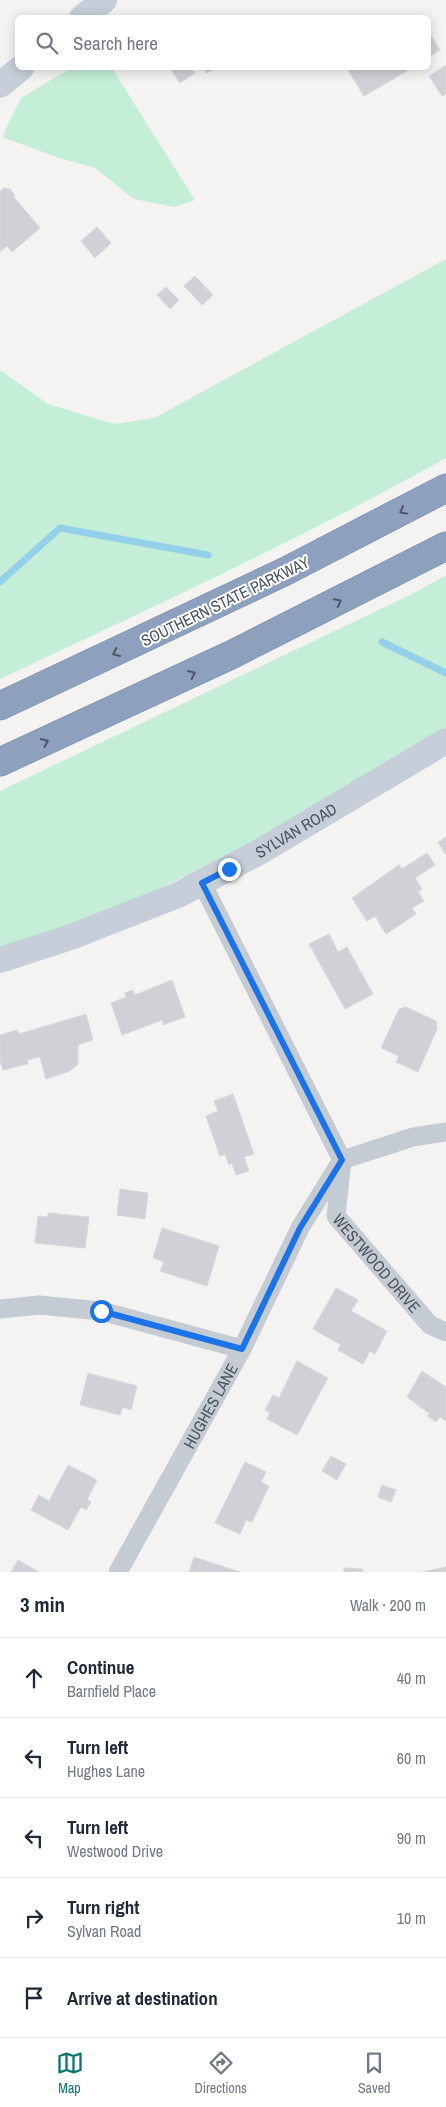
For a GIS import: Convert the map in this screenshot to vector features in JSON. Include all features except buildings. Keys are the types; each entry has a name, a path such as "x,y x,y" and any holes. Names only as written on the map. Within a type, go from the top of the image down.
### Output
{"highway":[{"name":"SOUTHERN STATE PARKWAY","path":"0,706 286,572 446,488"},
{"path":"0,762 234,654 446,546"}],"street":[{"path":"86,15 104,0"},
{"path":"0,85 19,70"},
{"name":"SYLVAN ROAD","path":"0,960 71,937 152,906 202,883 261,851 446,741"},
{"path":"202,883 342,1160 413,1136 446,1132"},
{"name":"WESTWOOD DRIVE","path":"342,1160 336,1216 430,1325 446,1332"},
{"name":"HUGHES LANE","path":"118,1572 242,1349 300,1228 342,1160"},
{"path":"0,1309 39,1305 101,1311 242,1349"}],"green space":[{"path":"68,70 113,70 195,200 174,207 134,199 95,168 59,158 2,137 21,98"},
{"path":"446,259 446,458 281,545 0,679 0,370 48,404 114,424 154,418"},
{"path":"446,575 446,727 252,843 147,895 0,950 0,791 412,594"}],"waterway":[{"path":"0,582 60,528 208,555"},
{"path":"382,642 446,673"}],"route":[{"path":"101,1311 242,1349 300,1228 342,1160 202,883 229,869"}]}
